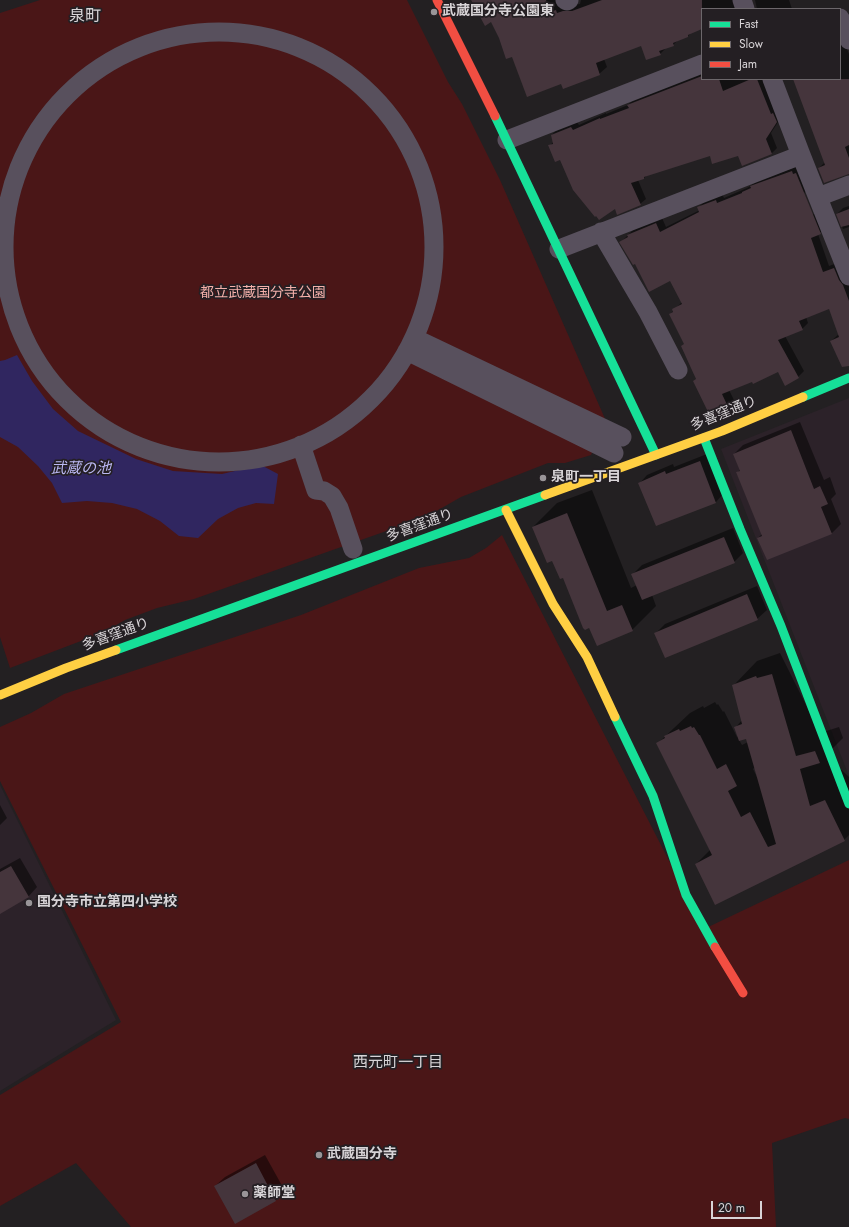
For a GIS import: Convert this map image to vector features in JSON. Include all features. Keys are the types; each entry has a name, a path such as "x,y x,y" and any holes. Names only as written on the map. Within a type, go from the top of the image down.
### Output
{"street":[{"path":"437,0 507,140 656,455"},
{"path":"565,0 569,0"},
{"path":"841,20 849,40"},
{"path":"226,32 259,36 297,48 323,59 352,78 378,101 399,128 416,159 428,191 434,225 434,260 429,294 419,327 410,345 385,384 356,413 321,436 301,445 286,451 249,460 210,462 172,457 136,446 102,428 72,405 47,378 28,348 14,315 6,280 3,244 7,208 7,181 16,173 30,143 49,115 77,86 98,69 128,52 166,39 192,34 226,32"},
{"path":"507,140 701,64"},
{"path":"772,80 849,276"},
{"path":"559,249 801,155"},
{"path":"818,198 849,185"},
{"path":"601,232 648,312 678,370"},
{"path":"410,345 618,445"},
{"name":"多喜窪通り","path":"0,696 66,668 704,438 849,378"},
{"path":"704,438 781,626 849,804"},
{"path":"301,445 316,490 324,491 332,496 339,508 353,549"},
{"path":"506,510 553,604 587,657 650,789 686,895 707,935 744,993"}],"shaded area":[{"path":"849,398 849,776 721,449"},
{"name":"国分寺市立第四小学校","path":"0,785 116,1020 0,1091"}],"green space":[{"name":"都立武蔵国分寺公園","path":"40,0 407,0 448,82 462,104 500,180 606,421 591,455 565,463 548,463 461,497 426,517 194,599 157,608 125,620 102,633 10,668 0,637 0,13"},
{"path":"502,535 704,929 849,860 849,1119 845,1118 772,1143 776,1227 131,1227 76,1163 0,1206 0,1095 121,1022 0,781 0,727 31,713 64,694 301,615 419,568 469,558 486,548"}],"water":[{"name":"武蔵の池","path":"17,355 32,381 53,409 78,431 136,459 173,471 222,474 261,465 278,474 274,504 256,503 238,508 218,519 198,538 179,536 160,521 137,509 112,503 87,501 62,503 52,483 38,466 18,447 0,437 0,361"}],"building":[{"path":"471,0 546,0 550,12 556,10 557,13 572,11 602,0 702,0 701,29 673,43 674,46 659,51 661,55 646,60 641,46 596,63 600,75 563,89 561,84 527,97 512,57 506,59 499,38 491,22 485,26"},
{"path":"701,76 701,80 719,80 723,91 749,80 757,80 771,114 773,113 777,122 766,139 772,154 742,166 738,156 712,164 710,156 644,177 644,179 631,183 641,205 617,215 615,209 599,220 573,190 560,160 555,162 548,145 553,144 551,135 571,127 573,130 600,118 629,108 627,105"},
{"path":"849,79 849,145 845,147 849,158 849,174 824,183 818,168 825,165 793,80"},
{"path":"792,171 793,174 796,173 821,234 811,238 823,272 834,268 849,301 849,366 842,367 830,341 839,337 829,309 799,321 803,330 778,340 799,378 785,386 778,372 753,384 752,382 722,394 729,409 711,418 693,381 696,379 681,346 684,344 669,314 673,312 672,309 682,304 670,281 649,292 635,264 633,265 619,242 628,237 627,235 656,223 660,232 699,212 697,207 716,200 717,203 742,193 751,188 750,186"},
{"path":"849,209 849,225 841,227 836,214"},
{"path":"791,430 814,489 820,486 828,504 821,507 832,534 767,560 757,538 762,536 736,472 740,471 733,454"},
{"path":"700,461 716,503 656,526 638,483 665,471 666,474"},
{"path":"567,513 607,611 622,605 633,631 597,646 589,628 585,630 583,628 563,578 560,579 552,561 547,563 532,527"},
{"path":"724,537 735,563 642,600 631,574"},
{"path":"747,594 758,620 665,658 654,633"},
{"path":"772,674 796,756 815,751 820,763 800,769 810,806 825,800 845,841 715,905 695,864 712,855 656,743 665,738 664,736 679,729 680,731 691,726 692,728 694,727 700,735 717,769 726,764 737,786 728,791 741,817 750,812 768,847 776,844 746,739 739,741 734,727 742,724 732,685 756,676 757,678"},
{"path":"11,866 29,897 0,914 0,872"},
{"name":"薬師堂","path":"256,1163 276,1201 235,1224 214,1186"}],"traffic: fast":[{"path":"495,116 656,455"},
{"path":"803,397 849,378"},
{"path":"704,438 781,626 849,804"},
{"path":"116,650 545,495"},
{"path":"615,717 653,796 686,895 715,947"}],"traffic: slow":[{"path":"545,495 722,431 803,397"},
{"path":"506,510 553,604 587,657 615,717"},
{"path":"0,695 66,668 116,650"}],"traffic: jam":[{"path":"437,0 495,116"},
{"path":"715,947 743,993"}],"place":[{"name":"武蔵国分寺公園東","path":"434,12"},
{"name":"泉町一丁目","path":"543,478"},
{"name":"国分寺市立第四小学校","path":"29,903"},
{"name":"武蔵国分寺","path":"319,1155"},
{"name":"薬師堂","path":"245,1194"}],"district":[{"name":"泉町","path":"85,17"},
{"name":"西元町一丁目","path":"398,1063"}]}
